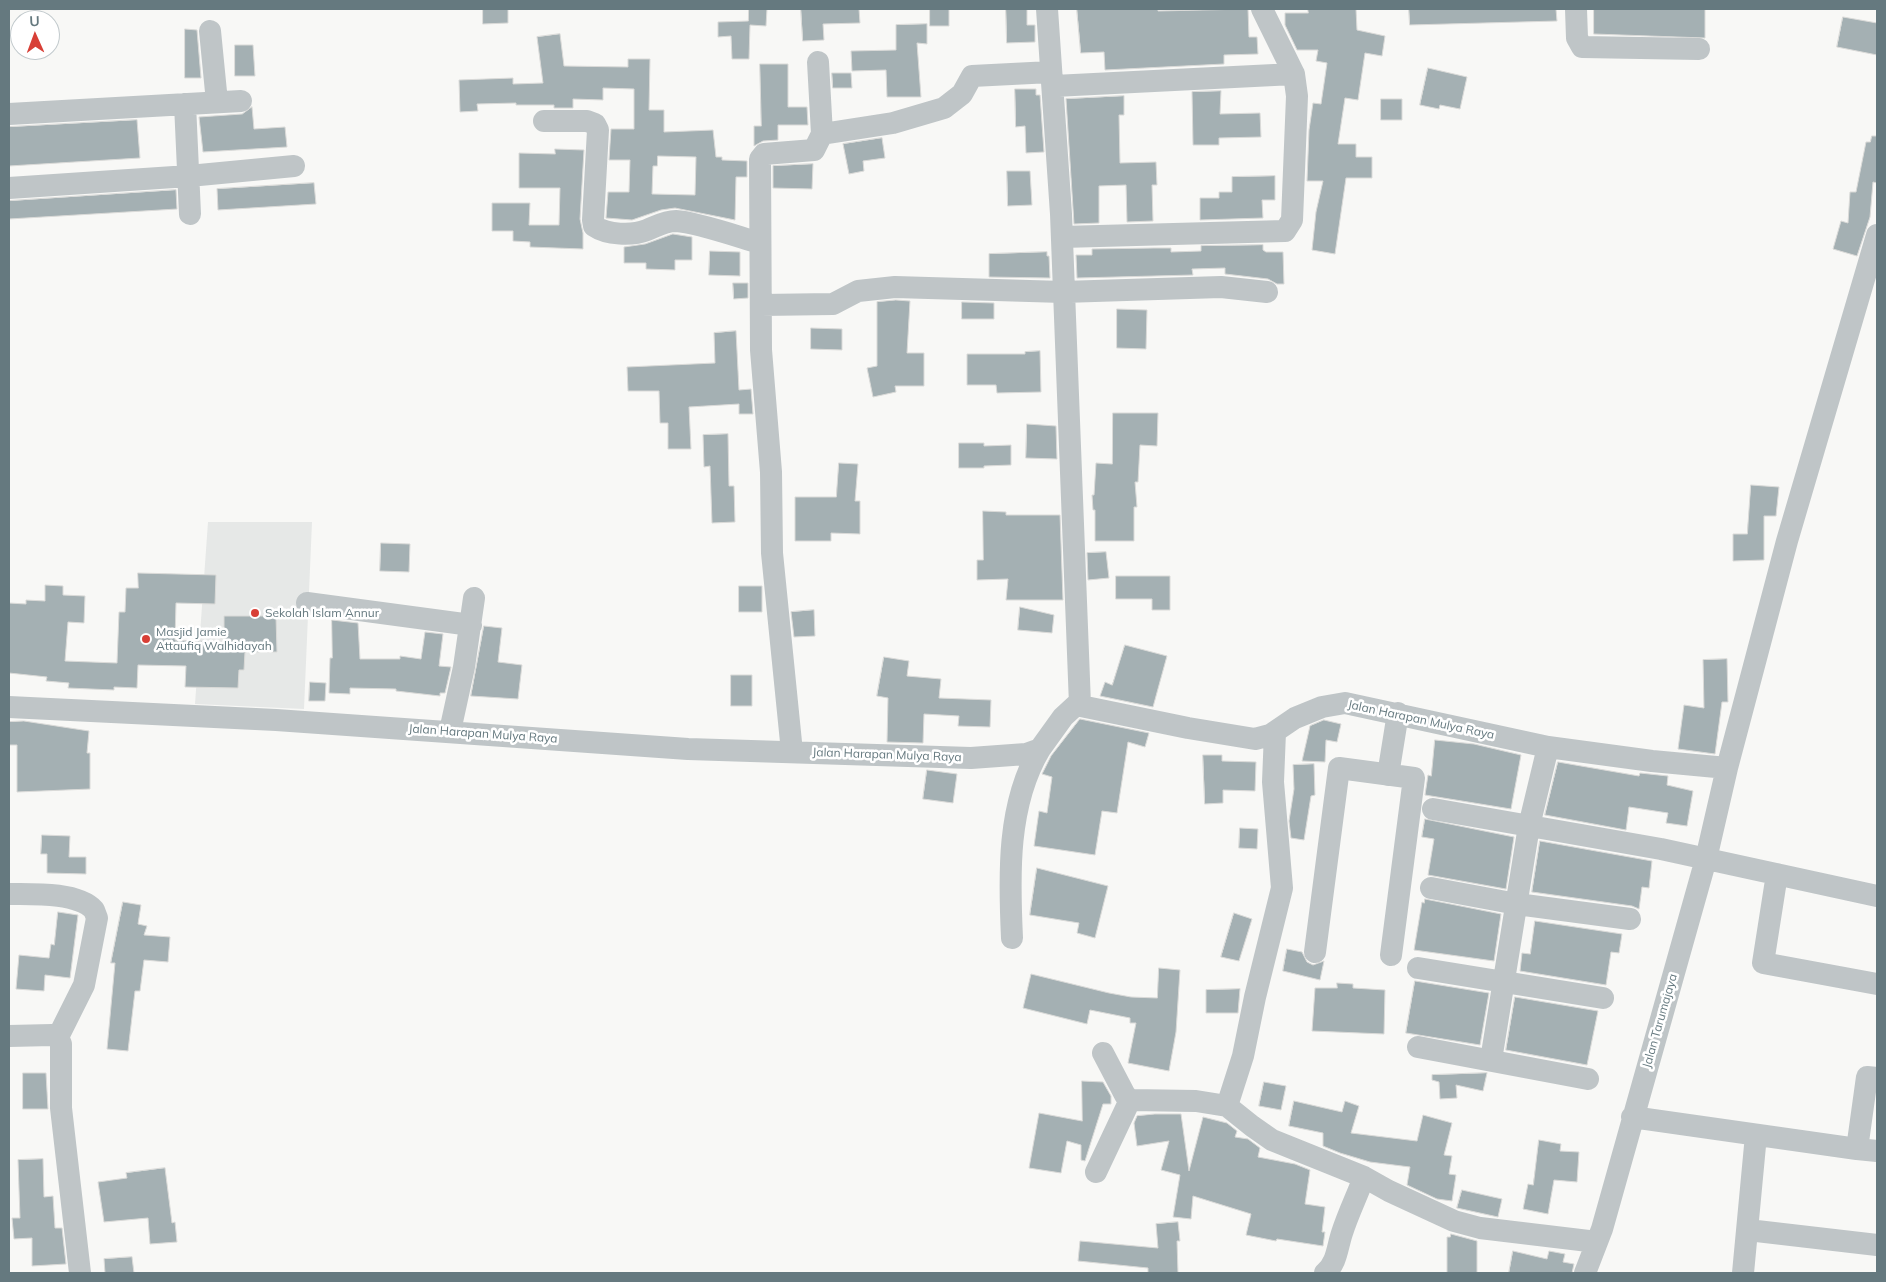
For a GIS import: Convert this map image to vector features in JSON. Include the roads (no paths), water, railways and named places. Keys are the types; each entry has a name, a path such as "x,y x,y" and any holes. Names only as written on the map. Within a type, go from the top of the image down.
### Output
{"street":[{"path":"1012,938 1009,874 1017,818 1029,767 1040,749 1072,708 1080,705 1062,237 1047,9"},
{"path":"1062,237 1285,231 1292,220 1297,96 1294,74 1262,9"},
{"path":"1576,9 1577,38 1582,47 1699,49"},
{"path":"210,31 217,102"},
{"path":"792,752 772,553 771,472 760,350 761,156 814,150 822,134 818,62"},
{"path":"822,134 893,123 944,108 962,94 972,76 1052,79 1294,74"},
{"path":"9,114 241,101"},
{"path":"185,104 190,214"},
{"path":"544,122 588,121 595,124 598,130 593,220 594,226 600,230 625,234 645,231 662,222 678,221 760,243"},
{"path":"9,188 189,176 294,166"},
{"name":"Jalan Tarumajaya","path":"1585,1273 1597,1242 1706,859 1727,768 1817,434 1877,235"},
{"path":"761,305 833,304 858,291 871,288 1063,292 1221,287 1267,292"},
{"path":"450,731 464,667 474,598"},
{"path":"307,603 471,624"},
{"name":"Jalan Harapan Mulya Raya","path":"1080,705 1226,735 1263,738 1295,718 1334,703 1345,703 1548,747 1652,761 1727,768"},
{"name":"Jalan Harapan Mulya Raya","path":"9,707 184,714 688,749 971,758 1026,754 1040,749"},
{"path":"1388,775 1398,713"},
{"path":"1228,1106 1243,1056 1255,997 1278,913 1282,888 1273,782 1275,732"},
{"path":"1491,1060 1529,826 1548,747"},
{"path":"1315,952 1339,768 1414,778 1391,955"},
{"path":"1432,810 1706,859 1877,896"},
{"path":"1777,874 1763,963 1877,984"},
{"path":"1431,888 1517,904 1630,919"},
{"path":"9,894 59,896 81,902 94,910 96,918 84,985 58,1037 60,1044 59,1088 65,1156 80,1273"},
{"path":"1418,968 1603,998"},
{"path":"9,1036 52,1035 58,1037"},
{"path":"1418,1047 1588,1079"},
{"path":"1103,1053 1124,1094 1130,1100 1196,1101 1228,1106 1272,1140 1364,1177 1395,1195 1454,1221 1480,1228 1597,1242"},
{"path":"1632,1118 1867,1150 1867,1076 1877,1078"},
{"path":"1096,1172 1130,1100"},
{"path":"1743,1273 1756,1135"},
{"path":"1325,1273 1331,1268 1338,1252 1342,1234 1364,1177"},
{"path":"1748,1230 1877,1245"}],"place":[{"name":"Sekolah Islam Annur","path":"255,613"},
{"name":"Masjid Jamie Attaufiq Walhidayah","path":"146,639"}]}
